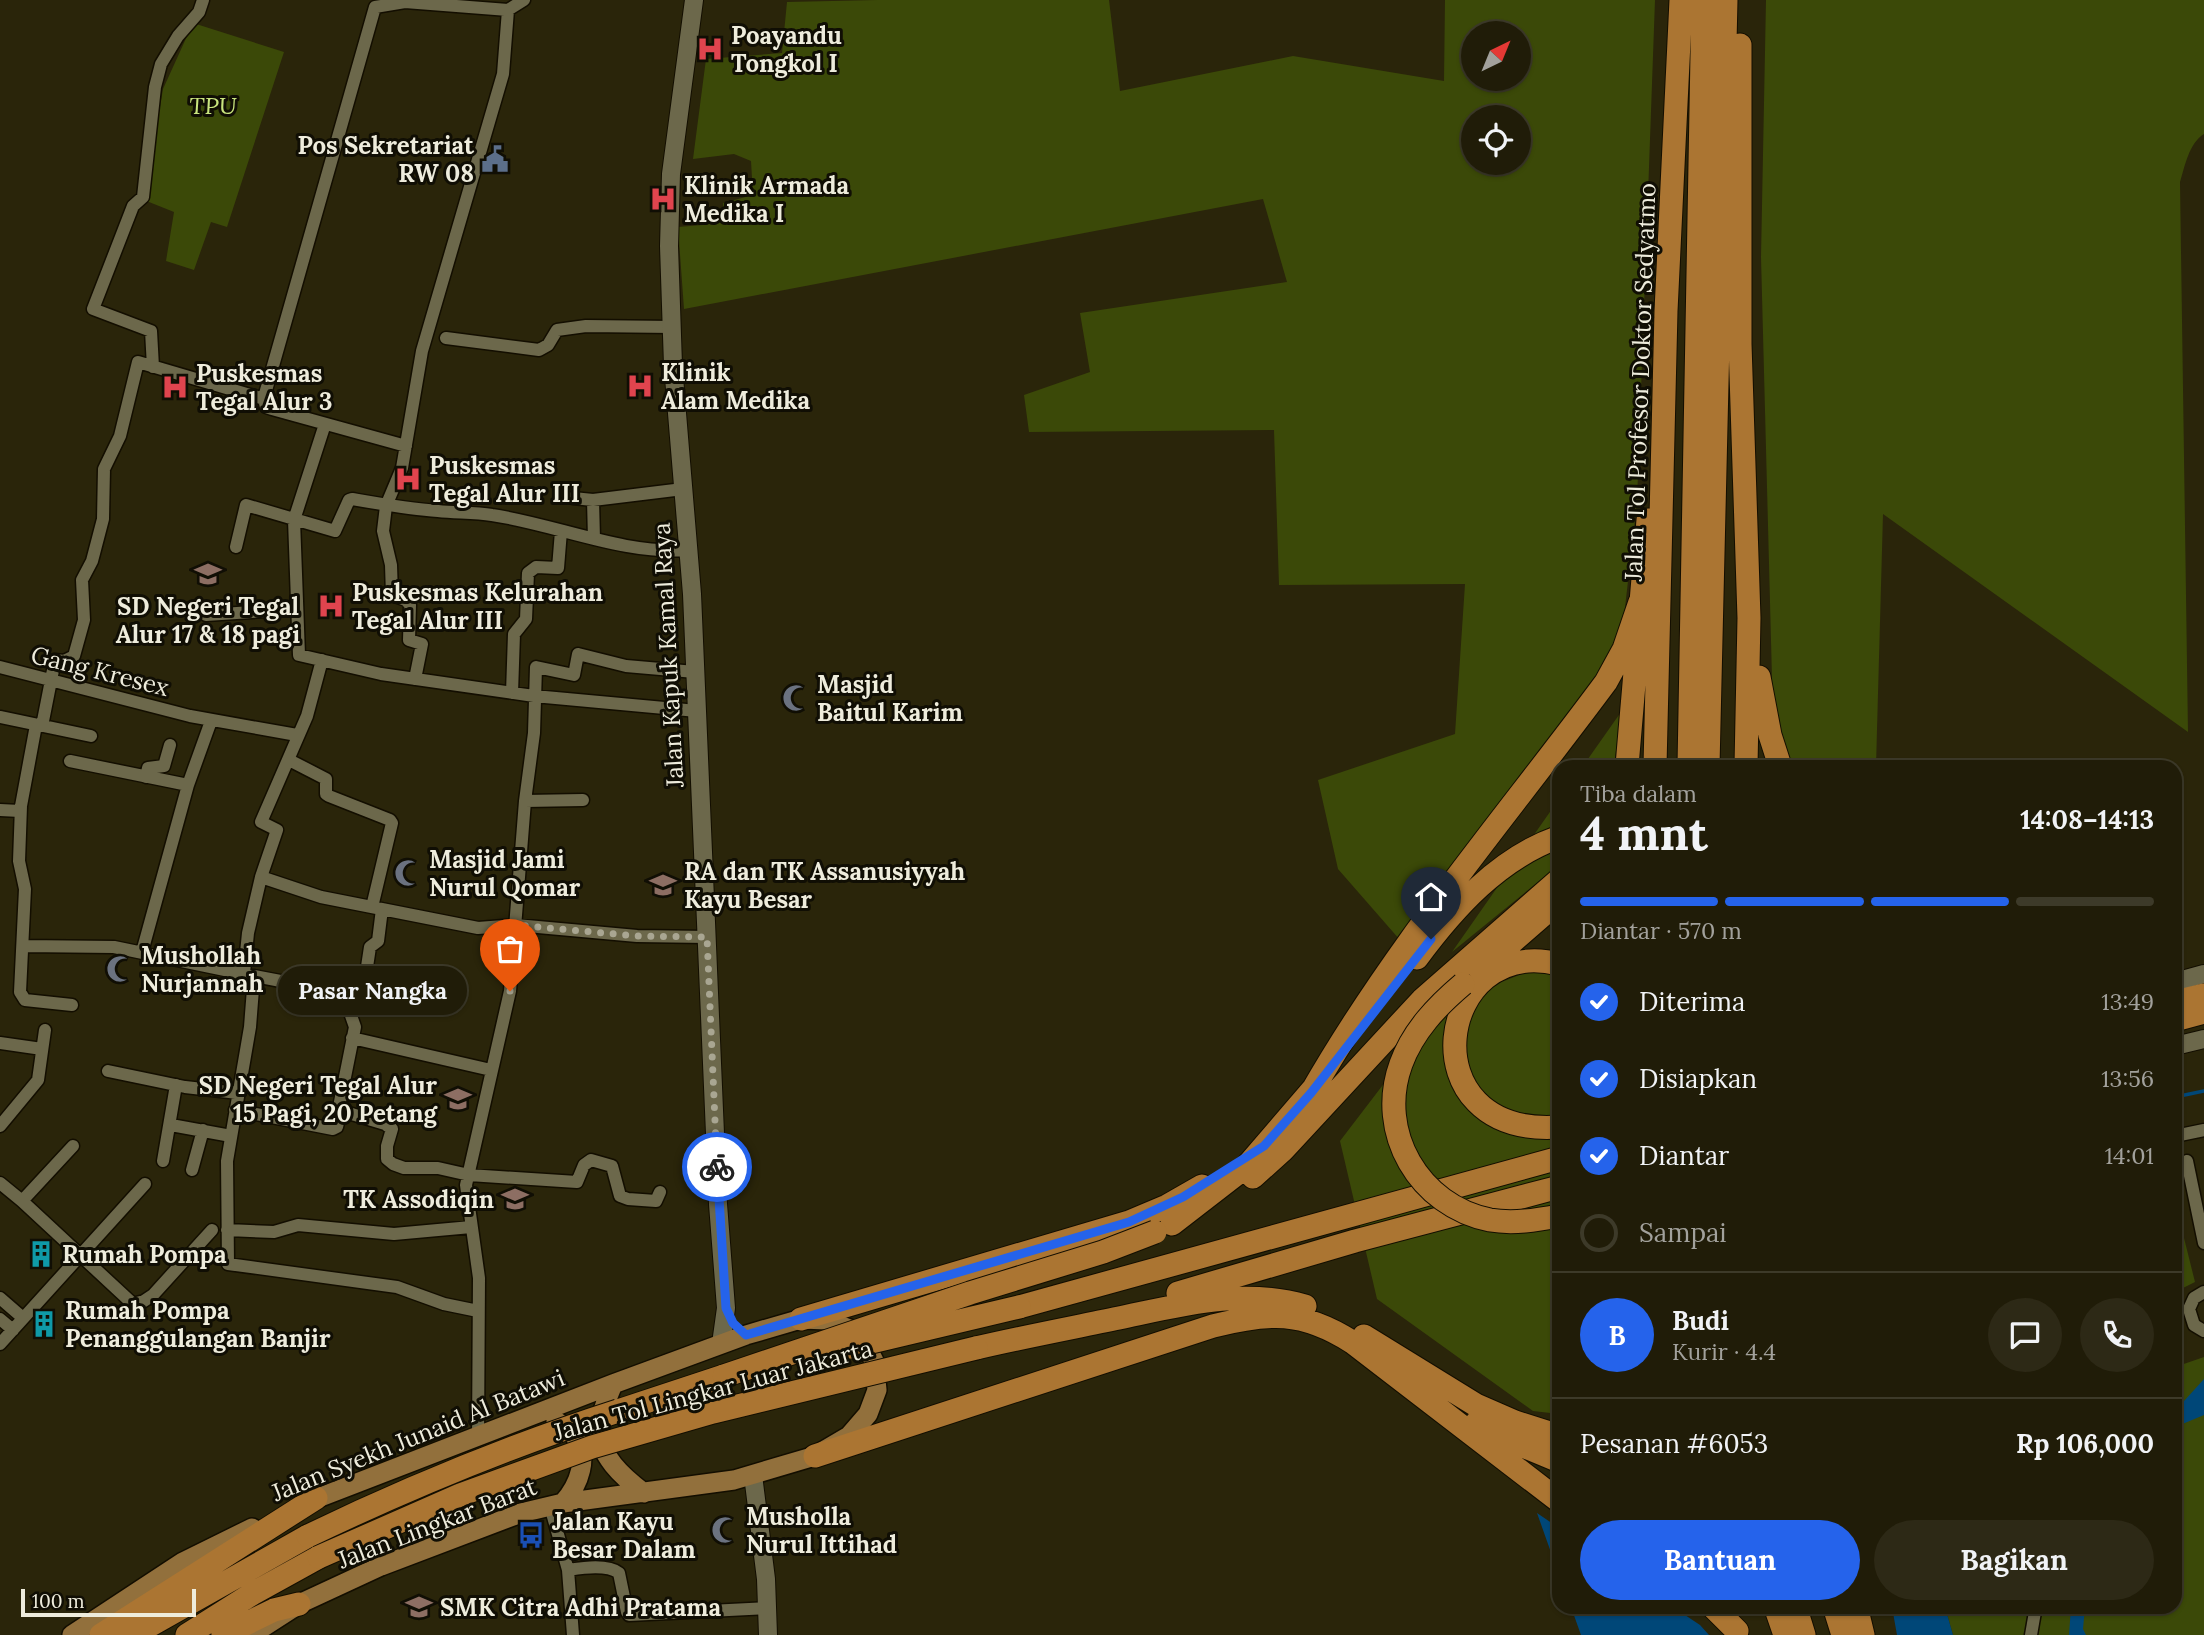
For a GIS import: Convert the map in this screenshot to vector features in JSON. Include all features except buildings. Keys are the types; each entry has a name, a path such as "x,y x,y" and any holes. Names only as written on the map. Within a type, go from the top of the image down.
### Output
{"highway":[{"name":"Jalan Tol Profesor Doktor Sedyatmo","path":"1655,760 1666,311 1681,0"},
{"path":"1689,760 1703,0"},
{"path":"1708,760 1726,0"},
{"path":"1741,0 1740,344 1749,618 1746,760"},
{"path":"1627,760 1666,311"},
{"path":"1320,1097 1343,1037 1382,977 1606,682 1624,649 1640,602"},
{"path":"1749,618 1765,714 1778,760"},
{"path":"724,1376 970,1293 1103,1252 1164,1228 1218,1202 1283,1150 1431,939 1468,897 1491,877 1552,840"},
{"path":"1164,1228 1247,1166 1264,1146 1412,1009 1552,886"},
{"path":"1552,907 1441,1004 1421,1027 1402,1061 1396,1080 1394,1110 1401,1147 1416,1174 1444,1202 1468,1214 1507,1222 1552,1217"},
{"path":"1552,963 1538,961 1515,964 1488,977 1473,992 1462,1009 1454,1043 1455,1061 1462,1082 1479,1104 1513,1123 1552,1127"},
{"path":"2182,1000 2204,995"},
{"path":"2182,1018 2204,1012"},
{"path":"801,1319 1129,1222 1183,1197 1264,1146"},
{"path":"724,1376 1018,1307 1154,1271 1346,1214 1552,1160"},
{"path":"1028,1336 1355,1241 1552,1189"},
{"path":"1028,1336 1222,1298 1290,1302 1332,1316 1476,1405 1552,1434"},
{"path":"815,1456 1213,1326 1281,1315 1318,1324 1352,1342 1552,1496"},
{"path":"1332,1316 1406,1377 1497,1434 1552,1458"},
{"name":"Jalan Tol Lingkar Luar Jakarta","path":"187,1635 319,1557 460,1495 592,1447 713,1412 1028,1336"},
{"name":"Jalan Tol Lingkar Luar Jakarta","path":"133,1635 308,1536 375,1504 568,1427 724,1376"},
{"path":"101,1635 316,1498"},
{"path":"223,1635 274,1610 299,1604"},
{"path":"1728,1614 1741,1634"},
{"path":"1778,1614 1785,1635"},
{"path":"1797,1614 1804,1635"},
{"path":"1836,1614 1843,1635"},
{"path":"1858,1614 1863,1635"}],"main road":[{"name":"Jalan Kapuk Kamal Raya","path":"694,0 671,174 669,246 673,365 695,671 718,1204 726,1308 721,1344"},
{"path":"2182,980 2204,974"},
{"path":"2182,1044 2204,1039"},
{"path":"726,1308 733,1323 746,1335"},
{"name":"Jalan Syekh Junaid Al Batawi","path":"72,1635 183,1562 316,1498 721,1344 801,1319"},
{"name":"Jalan Lingkar Barat","path":"251,1635 271,1629 299,1604 382,1566 521,1513 753,1475 815,1456 842,1442 861,1425 872,1406 877,1380 874,1361 860,1336 835,1323 820,1319 801,1319"},
{"path":"613,1384 599,1428 603,1445 610,1462 625,1479 644,1493"},
{"path":"535,1415 557,1421 574,1434 579,1447 582,1461 578,1482 557,1505"},
{"path":"753,1475 768,1635"}],"street":[{"path":"153,367 151,331 93,309 133,206 143,197 155,88 161,64 178,36 199,12 203,0"},
{"path":"265,394 372,3 405,2 508,10 524,0"},
{"path":"415,679 422,644 409,640 410,605 406,600 392,595 391,565 383,531 386,506 402,468 422,351 503,74 508,10"},
{"path":"446,338 539,350 548,345 557,330 586,326 673,327"},
{"path":"72,1005 32,1002 22,997 20,992 24,889 19,861 20,811 55,660 64,661 74,656 84,620 82,580 92,561 103,519 104,469 120,436 138,362 264,399 266,407 272,409 406,446"},
{"path":"325,424 294,520 299,655 381,674 512,693 697,711"},
{"path":"573,498 593,499 683,489"},
{"path":"236,547 246,505 335,531 351,499 386,506 490,514 549,526 594,539 675,551 688,550"},
{"path":"593,499 594,539"},
{"path":"512,693 514,634 526,619 528,573 536,567 558,568 561,531"},
{"path":"206,615 297,609"},
{"path":"478,1436 478,1278 466,1185 510,991 525,801 534,733 536,667 574,675 578,654 626,666 695,671"},
{"path":"322,660 307,716 261,822 277,830 261,877 248,933 250,1027 227,1161 227,1260 231,1265 397,1287 444,1304 478,1311"},
{"name":"Gang Kresex","path":"0,667 211,721 297,735"},
{"path":"1,718 91,736"},
{"path":"142,953 188,785 211,721"},
{"path":"146,777 148,768 164,766 170,745"},
{"path":"23,946 114,947 312,987 348,989 365,980 370,947 378,941 377,908 392,823 329,796 326,779 289,760"},
{"path":"70,761 188,785"},
{"path":"525,801 583,800"},
{"path":"0,810 20,811"},
{"path":"261,877 321,897 478,928 516,925 637,936 707,937"},
{"path":"235,1110 336,1128 342,1113 340,1102 355,1024 347,1003 348,989"},
{"path":"0,1126 38,1080 46,1030"},
{"path":"352,1038 491,1070"},
{"path":"0,1042 42,1049"},
{"path":"108,1071 176,1085 238,1093"},
{"path":"163,1161 176,1085"},
{"path":"342,1113 353,1113 391,1127 388,1161 404,1168 438,1168 469,1175 576,1182 584,1165 591,1160 612,1166 620,1196 656,1201 660,1192"},
{"path":"171,1125 231,1136"},
{"path":"192,1170 204,1130"},
{"path":"2182,1135 2204,1130"},
{"path":"22,1201 73,1146"},
{"path":"2188,1161 2204,1243"},
{"path":"0,1183 133,1304 144,1301 212,1230"},
{"path":"0,1344 145,1184"},
{"path":"227,1224 274,1232 298,1225 394,1234 471,1227"},
{"path":"2204,1292 2198,1295 2189,1309 2191,1320 2204,1331"},
{"path":"0,1298 23,1318"},
{"path":"2182,1307 2191,1303"},
{"path":"0,1319 13,1330"},
{"path":"557,1505 568,1570 573,1635"},
{"path":"568,1570 615,1569 619,1573 629,1615 767,1608"},
{"path":"2031,1635 2035,1614"}],"green space":[{"path":"1109,0 1120,91 1293,56 1444,81 1445,0 1655,0 1637,502 1621,643 1400,940 1338,869 1318,780 1455,734 1465,584 1279,585 1274,430 1029,432 1024,395 1090,372 1080,313 1287,282 1263,199 684,309 678,227 702,225 724,217 723,203 753,195 751,161 734,154 693,159 706,59 782,53 787,2"},
{"path":"1766,0 2204,0 2204,134 2191,149 2180,182 2188,732 1883,514 1876,760 1791,760 1773,717 1761,257"},
{"name":"TPU","path":"193,23 284,52 227,227 211,222 194,270 166,261 174,212 144,200 163,89"},
{"path":"1621,712 1615,760 1587,760"},
{"path":"1552,809 1552,868 1549,873 1452,952"},
{"path":"1552,962 1552,1413 1533,1411 1377,1299 1340,1141 1444,1005"},
{"path":"2182,1230 2195,1282 2182,1288"},
{"path":"2204,1357 2204,1635 1953,1635 1947,1614 2182,1614 2182,1365"}],"water":[{"path":"2204,1379 2204,1415 2182,1424 2182,1403"},
{"path":"1537,1513 1552,1523 1552,1555"},
{"path":"1574,1614 1684,1614 1709,1635 1581,1635"},
{"path":"1893,1614 1947,1614 1953,1635 1897,1635"},
{"path":"2070,1614 2084,1614 2083,1629 2086,1635 2069,1635"}],"waterway":[{"path":"2182,1096 2204,1091"}],"way so far":[{"path":"510,991 516,925 637,936 707,937 717,1167"}],"place":[{"name":"Poayandu Tongkol I","path":"710,49"},
{"name":"Pos Sekretariat RW 08","path":"495,159"},
{"name":"Klinik Armada Medika I","path":"663,199"},
{"name":"Klinik Alam Medika","path":"640,386"},
{"name":"Puskesmas Tegal Alur 3","path":"175,387"},
{"name":"Puskesmas Tegal Alur III","path":"408,479"},
{"name":"SD Negeri Tegal Alur 17 & 18 pagi","path":"208,574"},
{"name":"Puskesmas Kelurahan Tegal Alur III","path":"331,606"},
{"name":"Masjid Baitul Karim","path":"796,698"},
{"name":"Masjid Jami Nurul Qomar","path":"408,873"},
{"name":"RA dan TK Assanusiyyah Kayu Besar","path":"663,885"},
{"name":"Mushollah Nurjannah","path":"120,969"},
{"name":"Pasar Nangka","path":"510,991"},
{"name":"SD Negeri Tegal Alur 15 Pagi, 20 Petang","path":"458,1099"},
{"name":"TK Assodiqin","path":"515,1199"},
{"name":"Rumah Pompa","path":"41,1254"},
{"name":"Rumah Pompa Penanggulangan Banjir","path":"44,1324"},
{"name":"Musholla Nurul Ittihad","path":"725,1530"},
{"name":"Jalan Kayu Besar Dalam","path":"531,1535"},
{"name":"SMK Citra Adhi Pratama","path":"419,1607"}],"route":[{"path":"717,1167 726,1308 733,1323 746,1335 1129,1222 1183,1197 1264,1146 1311,1093 1431,939"}]}
